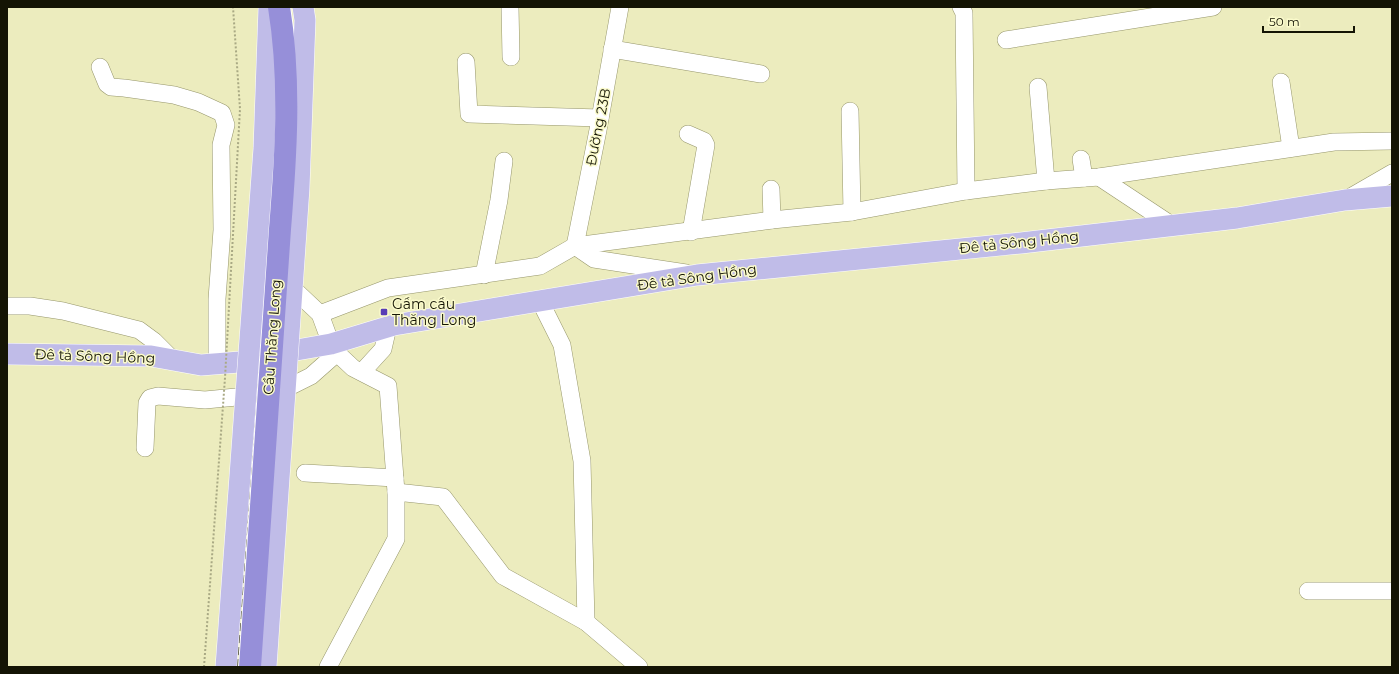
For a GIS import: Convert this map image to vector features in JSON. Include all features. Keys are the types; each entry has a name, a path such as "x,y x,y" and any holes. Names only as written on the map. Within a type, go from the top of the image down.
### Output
{"highway":[{"name":"Cầu Thăng Long","path":"250,667 286,157 286,72 279,7"}],"main road":[{"name":"Cầu Thăng Long","path":"226,667 264,148 269,7"},
{"name":"Cầu Thăng Long","path":"266,667 299,188 304,20 303,7"},
{"name":"Đê tả Sông Hồng","path":"7,354 151,356 201,365 267,360 285,352 334,349 388,327 697,275 1173,226 1237,218 1345,200 1392,200"}],"street":[{"path":"299,7 292,155 284,270 285,280 320,314 334,349 353,368 388,386 395,485 396,539 328,667"},
{"path":"510,7 511,57"},
{"name":"Đường 23B","path":"575,246 620,7"},
{"path":"961,7 964,13 966,191"},
{"path":"1006,40 1166,11 1213,7"},
{"path":"612,49 761,74"},
{"path":"466,62 469,114 600,118"},
{"path":"100,67 107,84 111,87 174,95 198,102 222,113 226,125 221,145 222,230 217,299 217,364"},
{"path":"1281,82 1291,148"},
{"path":"1038,86 1046,181"},
{"path":"850,111 852,212"},
{"path":"688,134 704,141 706,145 691,232"},
{"path":"320,314 388,288 540,266 575,246 691,232 772,220 852,212 966,191 1046,181 1092,178 1334,142 1392,141"},
{"path":"1081,159 1092,178 1173,226"},
{"path":"484,275 499,200 504,161"},
{"path":"1345,200 1392,173"},
{"path":"771,189 772,220"},
{"path":"575,246 594,259 697,275"},
{"path":"540,301 562,345 582,461 586,622"},
{"path":"7,306 30,306 63,311 139,330 154,341 173,360"},
{"path":"362,372 383,349 388,327"},
{"path":"145,448 147,403 150,398 158,396 205,400 268,394 283,390 311,376 334,349"},
{"path":"306,473 395,485 443,497 504,576 586,622 639,667"},
{"path":"1308,591 1392,591"}],"path":[{"path":"204,667 225,378 240,109 233,7"}],"railway":[{"path":"238,667 282,42 283,7"}],"place":[{"name":"Gầm cầu Thăng Long","path":"384,312"}]}
